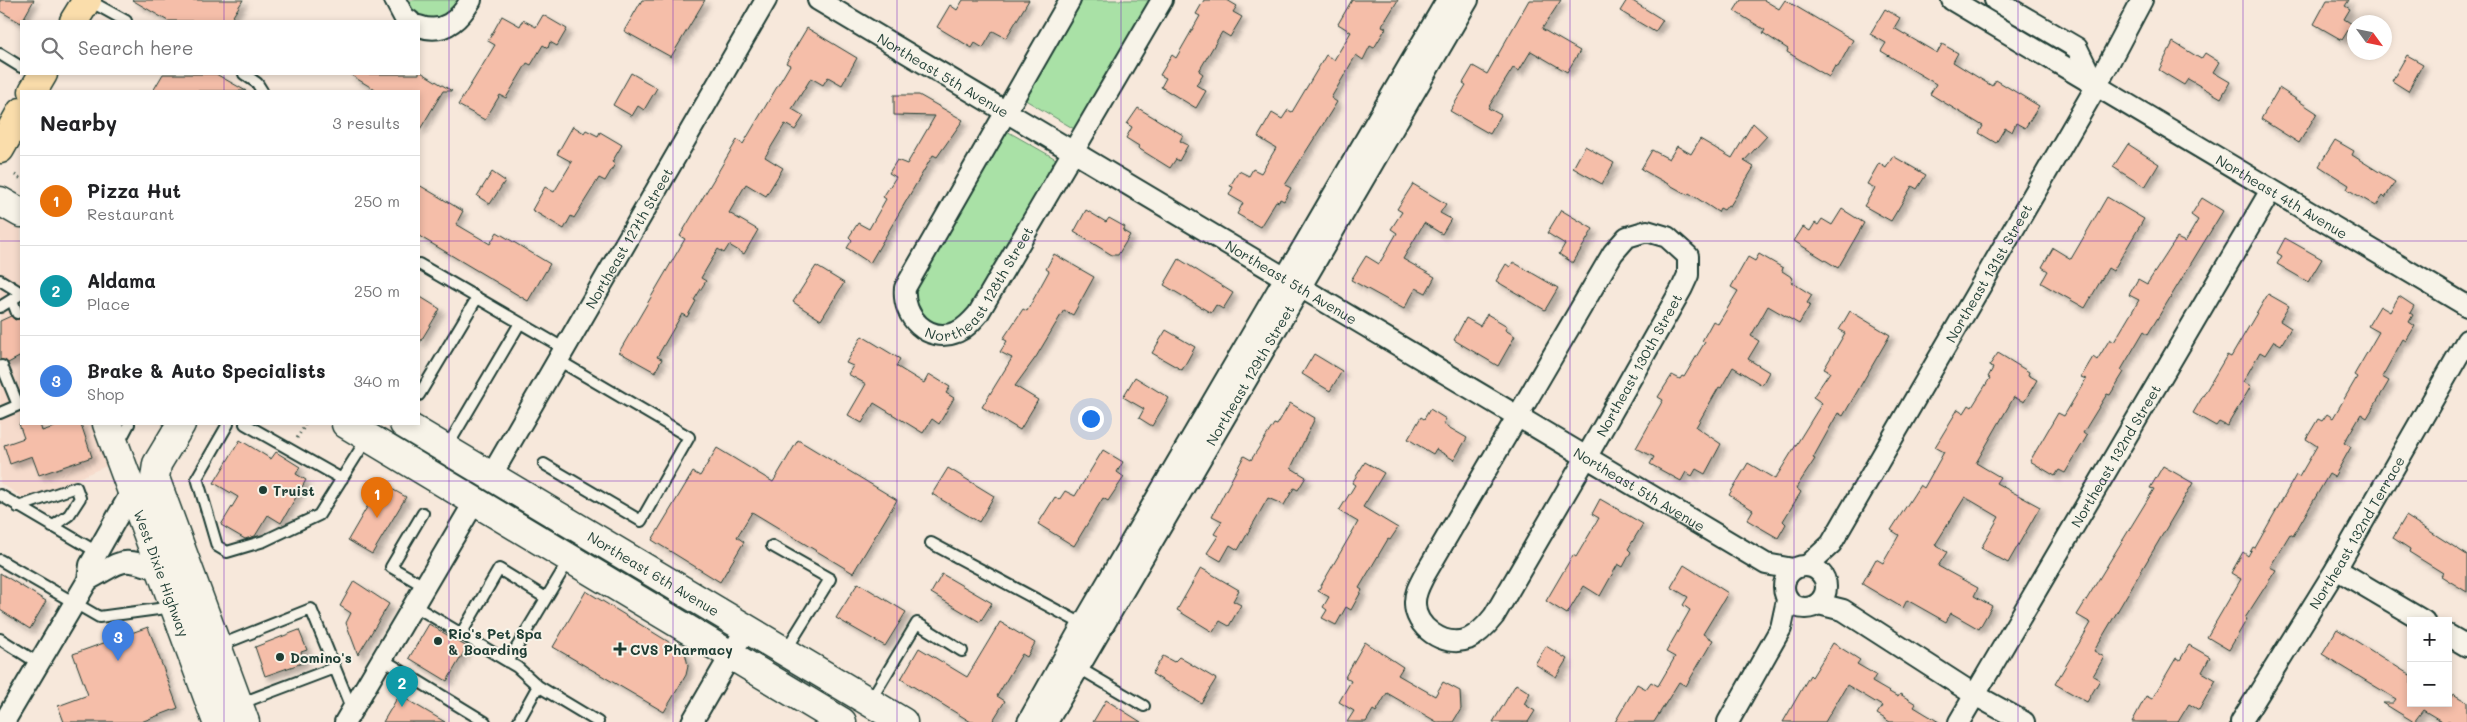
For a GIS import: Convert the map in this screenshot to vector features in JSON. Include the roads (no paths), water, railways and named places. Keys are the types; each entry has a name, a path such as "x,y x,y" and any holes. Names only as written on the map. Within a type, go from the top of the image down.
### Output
{"main road":[{"path":"75,20 88,0"},
{"path":"0,149 20,114"},
{"path":"0,201 20,212"},
{"name":"West Dixie Highway","path":"107,425 217,722"},
{"name":"West Dixie Highway","path":"180,425 160,458 155,472 160,492 242,713"},
{"name":"Northeast 6th Avenue","path":"406,425 539,506 786,650 903,722"},
{"path":"357,430 842,722"},
{"path":"475,501 497,499 539,506"}],"street":[{"path":"394,0 404,17 408,20"},
{"path":"420,26 438,29 449,26 459,18 471,0"},
{"name":"Northeast 127th Street","path":"491,476 766,0"},
{"name":"Northeast 5th Avenue","path":"818,0 1588,456 1766,564 1785,593"},
{"name":"Northeast 128th Street","path":"1070,0 905,288 903,300 906,310 920,326 932,333 946,335 958,332 969,325 978,314 1162,0"},
{"name":"Northeast 129th Street","path":"1028,722 1091,629 1293,281 1446,0"},
{"name":"Northeast 129th Street","path":"1293,281 1468,0"},
{"name":"Northeast 4th Avenue","path":"1952,0 2467,306"},
{"path":"1995,0 2077,48 2096,87"},
{"name":"Northeast 131st Street","path":"1819,594 1831,544 2096,87 2142,0"},
{"name":"Northeast 132nd Street","path":"1959,722 2271,190"},
{"name":"Northeast 130th Street","path":"1647,231 1667,237 1688,256 1688,275 1588,456 1486,626 1469,638 1461,641 1434,634 1427,630 1417,613 1415,602 1417,591 1424,576 1519,416 1619,244 1627,237 1647,231"},
{"name":"Northeast 132nd Terrace","path":"2241,722 2336,569 2467,340"},
{"path":"4,714 38,663 88,580 90,565 132,491"},
{"path":"348,716 475,501"},
{"name":"Northeast 131st Street","path":"1800,567 1831,544"},
{"path":"88,580 122,561 138,562 161,570"},
{"name":"Northeast 5th Avenue","path":"1766,564 1800,567"},
{"path":"1781,628 1788,574 1800,567 1814,567 1819,594 1975,694 2024,722"},
{"path":"2336,569 2417,617"},
{"path":"1785,593 1799,608 1819,594"},
{"path":"1728,722 1781,628 1819,594"},
{"path":"692,722 747,628"},
{"name":"Northeast 129th Street","path":"1047,722 1079,668 1091,629"},
{"path":"2452,637 2467,646"}],"lane":[{"path":"88,0 124,20"},
{"path":"0,54 20,68"},
{"path":"245,75 257,83 261,90"},
{"path":"420,265 520,323 561,355 689,437 641,521 544,464"},
{"path":"0,280 20,293"},
{"path":"0,307 20,295"},
{"path":"420,393 477,298"},
{"path":"12,300 17,313"},
{"path":"446,449 520,323"},
{"path":"0,413 20,404 2,366"},
{"path":"116,449 128,425"},
{"path":"227,425 197,478 217,546 227,552 264,542 319,516 342,479 357,430"},
{"path":"247,425 342,479"},
{"path":"18,507 76,487 80,498 69,515 52,527"},
{"path":"0,495 97,552"},
{"path":"423,513 391,567 424,586"},
{"path":"931,543 1091,629"},
{"path":"772,546 830,579 786,650"},
{"path":"508,662 569,559"},
{"path":"0,560 99,616 174,606"},
{"path":"461,634 498,569 546,598"},
{"path":"413,605 508,662 538,686 598,722"},
{"path":"217,646 311,608 334,668 348,716"},
{"path":"870,702 917,623 962,651"},
{"path":"0,639 38,663"},
{"path":"382,659 485,722"},
{"path":"242,713 334,668"},
{"path":"1079,668 1144,706"},
{"path":"518,722 538,686"}],"place":[{"name":"Truist","path":"263,490"},
{"name":"Pizza Hut","path":"377,518"},
{"name":"Rio's Pet Spa & Boarding","path":"438,641"},
{"name":"CVS Pharmacy","path":"620,649"},
{"name":"Domino's","path":"280,657"},
{"name":"Brake & Auto Specialists","path":"118,661"},
{"name":"Aldama","path":"402,707"}]}
